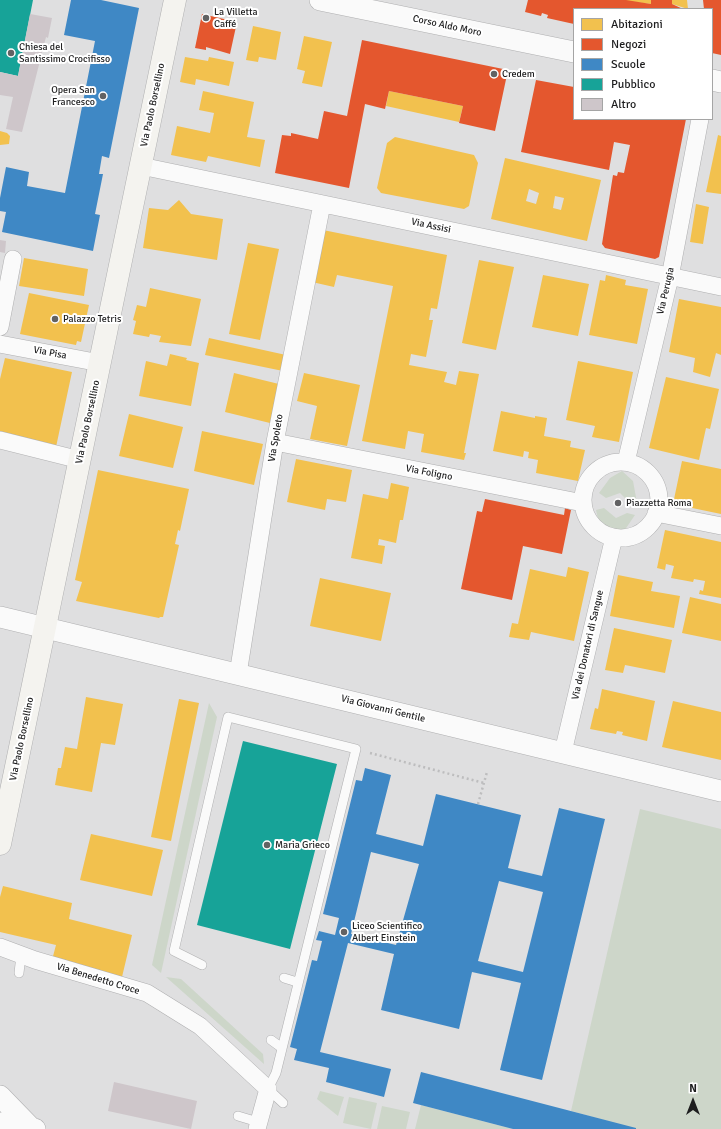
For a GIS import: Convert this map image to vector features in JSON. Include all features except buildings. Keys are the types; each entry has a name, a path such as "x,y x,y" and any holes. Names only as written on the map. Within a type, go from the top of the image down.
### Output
{"main road":[{"name":"Via Paolo Borsellino","path":"0,844 7,774 45,627 175,0"}],"street":[{"name":"Corso Aldo Moro","path":"320,0 573,52"},
{"name":"Via Perugia","path":"626,462 670,276 700,120"},
{"name":"Via Assisi","path":"141,166 721,287"},
{"name":"Via Spoleto","path":"238,674 275,442 322,204"},
{"path":"0,327 12,259"},
{"name":"Via Pisa","path":"0,344 100,362"},
{"path":"0,440 80,460"},
{"name":"Via Foligno","path":"275,442 583,503"},
{"path":"626,462 642,469 653,481 658,491 659,502 656,513 649,524 639,532 627,537 614,537 602,533 593,526 586,515 583,503 584,492 587,481 595,472 610,464 626,462"},
{"path":"656,513 721,526"},
{"name":"Via dei Donatori di Sangue","path":"563,752 614,537"},
{"name":"Via Giovanni Gentile","path":"0,616 721,791"},
{"name":"Via Benedetto Croce","path":"0,947 147,993 200,1026 268,1090"},
{"path":"258,1126 268,1090"},
{"path":"0,1096 33,1129"},
{"path":"0,1124 33,1129"}],"lane":[{"path":"202,965 174,951 228,717 356,749 276,1073 268,1090 283,1103"},
{"path":"19,973 22,955"},
{"path":"284,978 298,982"},
{"path":"271,1040 282,1048"},
{"path":"238,1116 258,1126"}],"path":[{"path":"386,757 484,783"},
{"path":"478,804 487,772"}],"shaded area":[{"path":"622,471 633,481 637,503 629,502 620,493 606,498 599,493 610,478"},
{"path":"604,508 616,518 627,513 635,515 622,534 609,539 600,528 596,510"},
{"path":"209,703 217,717 161,973 152,965"},
{"path":"640,809 721,829 721,1129 636,1129 571,1111"},
{"path":"166,977 181,979 263,1054 264,1064"},
{"path":"320,1091 344,1097 338,1116 317,1099"},
{"path":"349,1097 377,1103 371,1129 343,1123"},
{"path":"421,1105 513,1129 415,1129"},
{"path":"382,1106 410,1112 406,1129 377,1129"}],"place":[{"name":"La Villetta Caffé","path":"206,18"},
{"name":"Chiesa del Santissimo Crocifisso","path":"11,53"},
{"name":"Credem","path":"494,74"},
{"name":"Opera San Francesco","path":"103,96"},
{"name":"Palazzo Tetris","path":"55,319"},
{"name":"Piazzetta Roma","path":"618,503"},
{"name":"Maria Grieco","path":"267,845"},
{"name":"Liceo Scientifico Albert Einstein","path":"344,932"}]}
